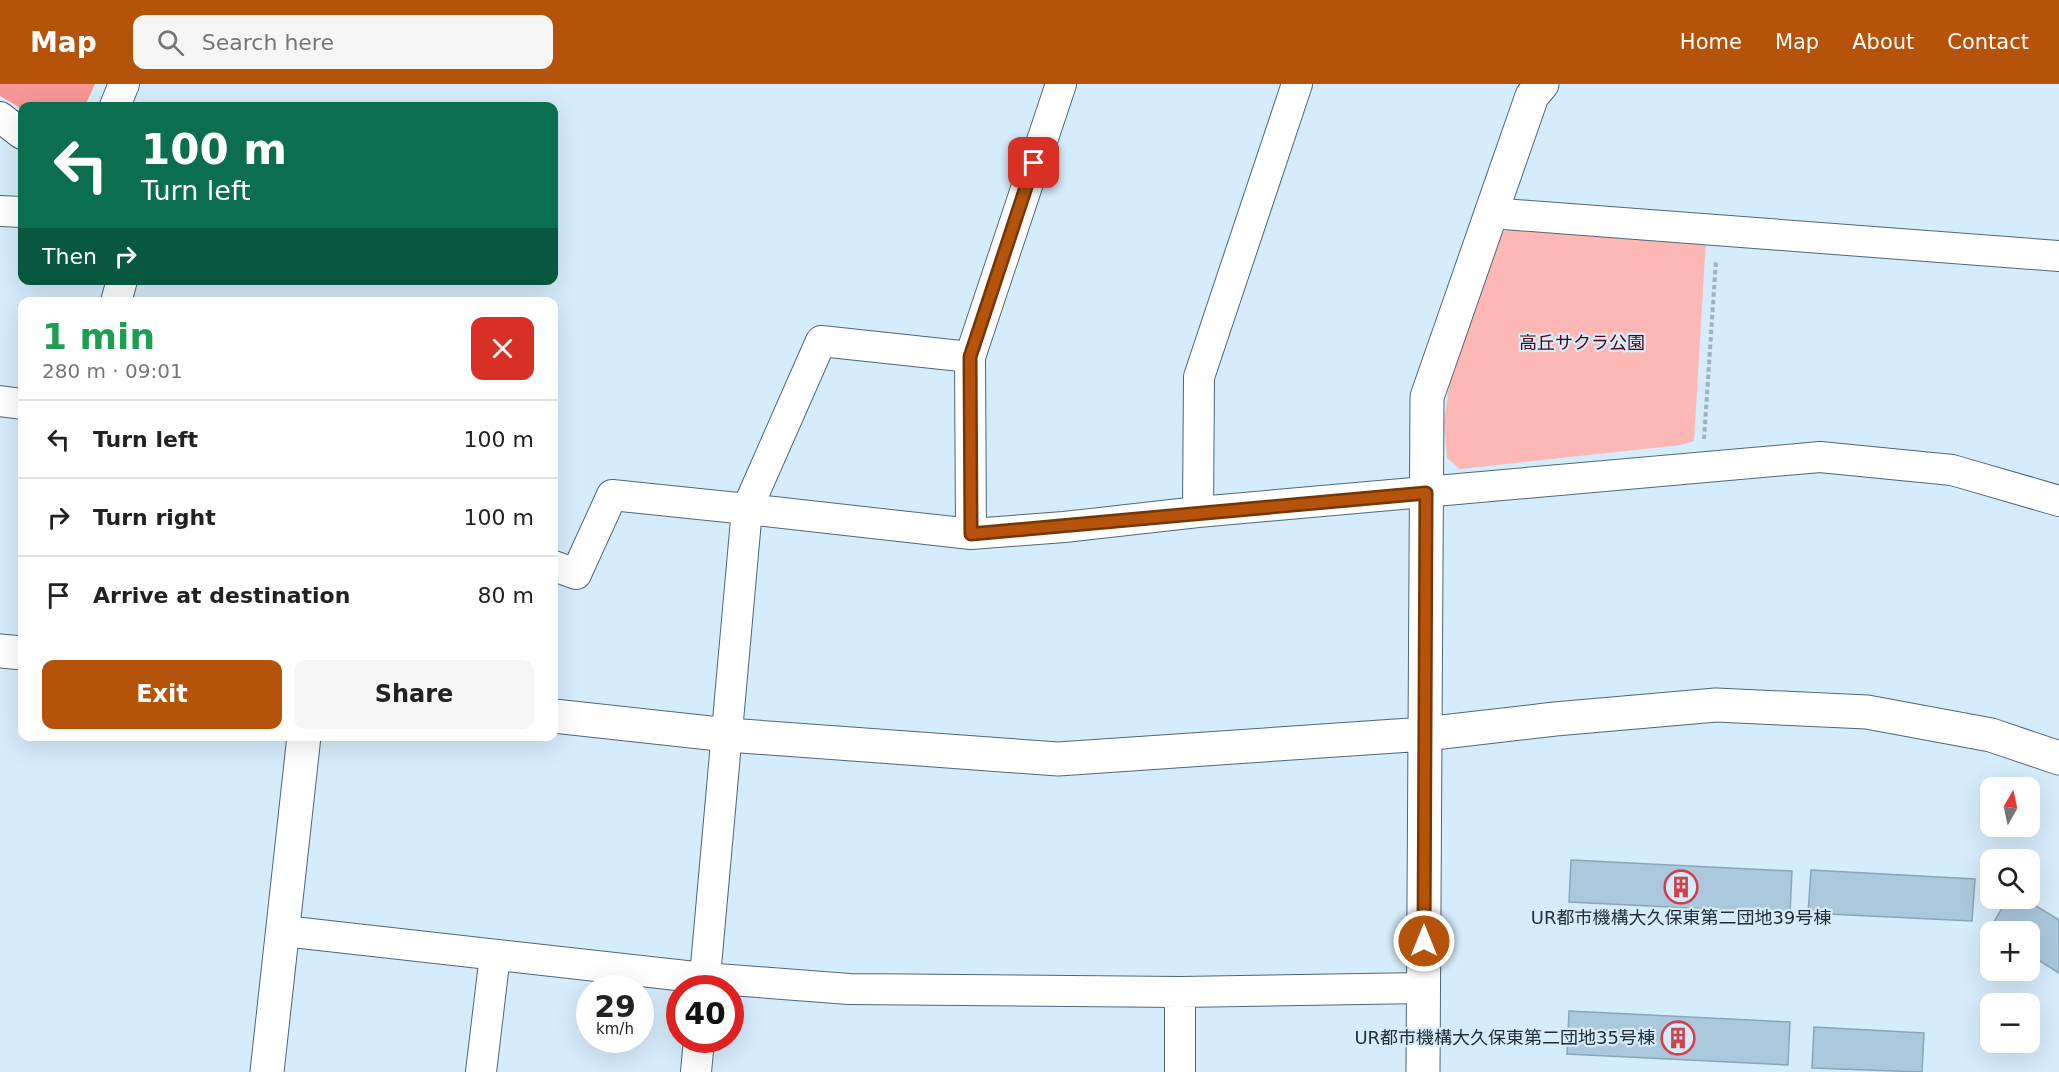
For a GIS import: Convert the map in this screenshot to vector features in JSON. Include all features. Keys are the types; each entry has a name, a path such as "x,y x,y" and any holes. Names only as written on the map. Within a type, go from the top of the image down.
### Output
{"street":[{"path":"117,102 124,84"},
{"path":"971,534 970,357 1061,84"},
{"path":"1198,512 1198,377 1297,84"},
{"path":"1423,1072 1427,397 1532,96 1542,84"},
{"path":"0,117 18,131"},
{"path":"0,211 18,212"},
{"path":"1490,213 2059,256"},
{"path":"705,975 747,510 821,341 970,357"},
{"path":"0,401 18,403"},
{"path":"558,567 576,574 612,495 971,534 1820,457 1952,470 2059,501"},
{"path":"0,651 18,653"},
{"path":"558,716 728,735 1058,759 1425,734 1555,719 1716,705 1867,712 1991,735 2059,758"},
{"path":"267,1072 303,741"},
{"path":"284,931 495,955 666,978"},
{"path":"481,1072 495,955"},
{"path":"744,985 849,989 1180,992 1423,988"},
{"path":"1180,992 1180,1072"},
{"path":"696,1072 698,1053"}],"path":[{"path":"1703,468 1718,230"}],"green space":[{"name":"高丘サクラ公園","path":"1514,227 1706,239 1694,441 1681,445 1460,469 1447,458 1444,422 1449,387 1499,234"}],"shaded area":[{"path":"0,84 95,84 87,102 18,102 18,107 0,96"}],"building":[{"name":"UR都市機構大久保東第二団地39号棟","path":"1571,860 1792,871 1790,913 1569,902"},
{"path":"1811,870 1975,879 1972,921 1808,913"},
{"path":"2040,908 2059,920 2059,973 2040,961 2040,921 1994,921 2001,909"},
{"name":"UR都市機構大久保東第二団地35号棟","path":"1569,1011 1790,1022 1788,1065 1567,1054"},
{"path":"1814,1027 1924,1033 1922,1072 1812,1068"}],"place":[{"name":"UR都市機構大久保東第二団地39号棟","path":"1681,887"},
{"name":"UR都市機構大久保東第二団地35号棟","path":"1678,1038"}],"route":[{"path":"1034,163 970,357 971,534 1426,493 1424,941"}]}
